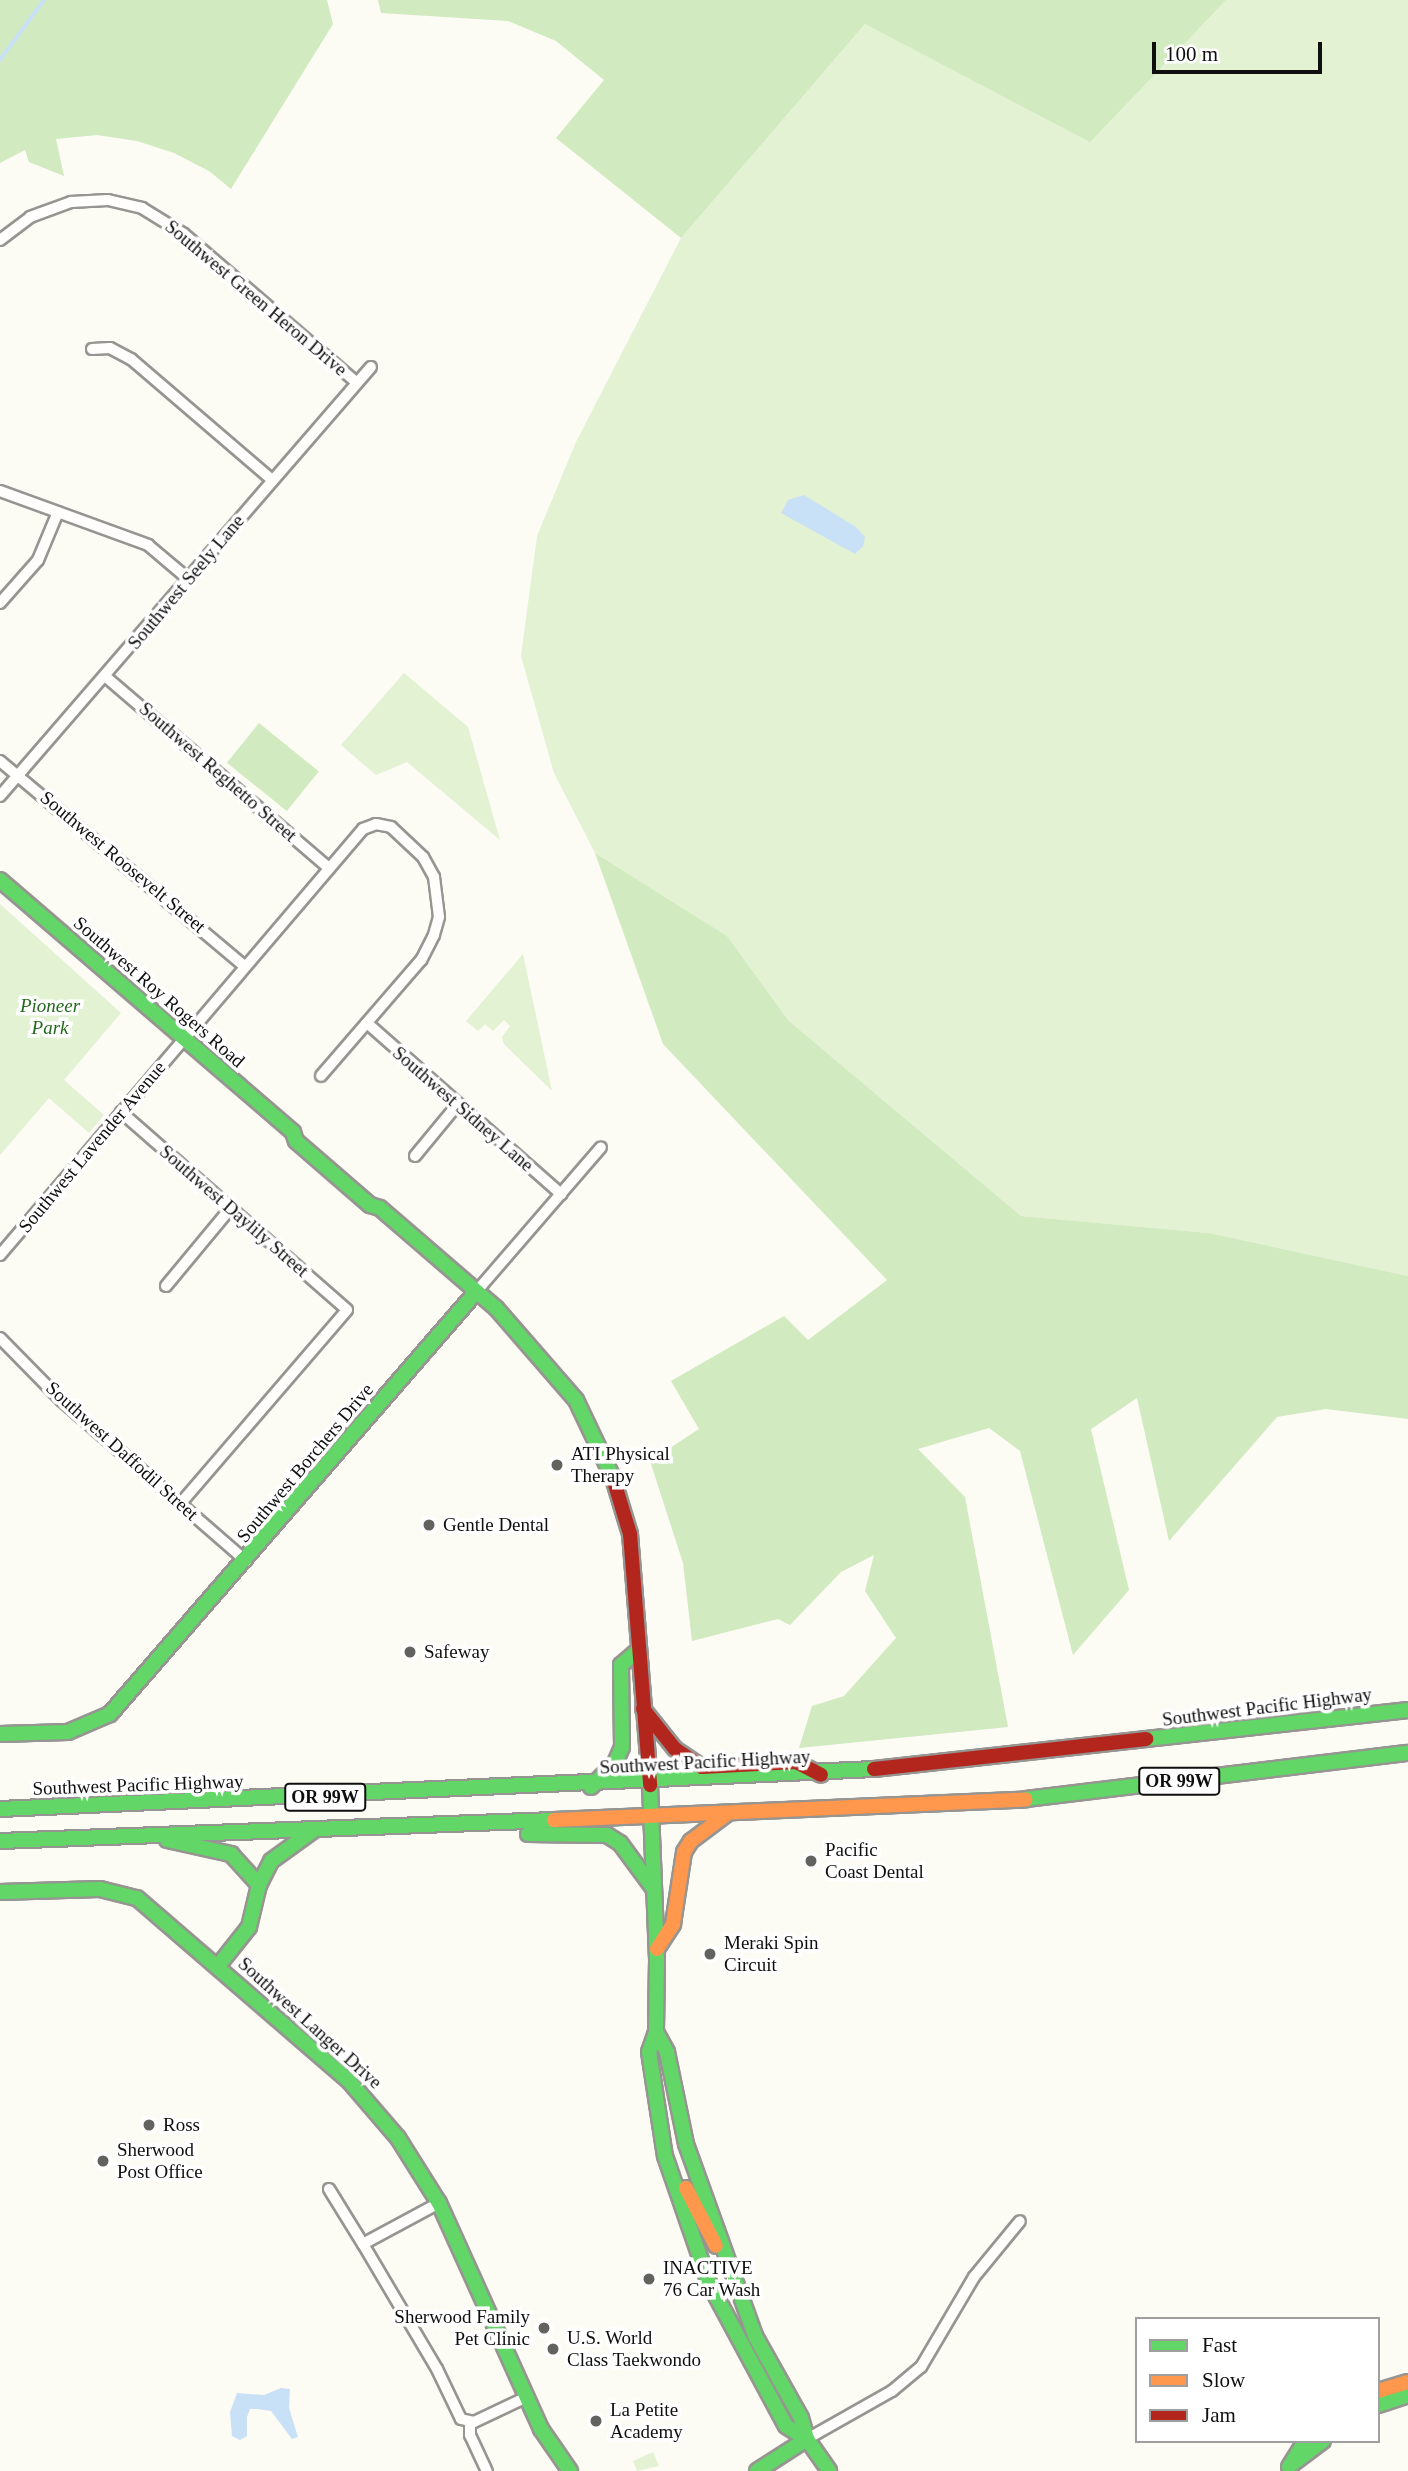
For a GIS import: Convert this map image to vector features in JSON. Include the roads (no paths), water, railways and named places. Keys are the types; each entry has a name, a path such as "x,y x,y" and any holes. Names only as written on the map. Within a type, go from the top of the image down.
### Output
{"main road":[{"name":"Southwest Roy Rogers Road","path":"0,880 293,1132 304,1134 375,1197 380,1208 476,1292 557,1374 608,1462 634,1557 638,1650 650,1784 657,1949 656,2032 649,2052 667,2165 697,2256 740,2343 786,2426 807,2440"},
{"name":"Southwest Borchers Drive","path":"0,1734 68,1732 101,1721 124,1701 476,1292"},
{"path":"591,1787 619,1756 623,1732 621,1665 638,1650"},
{"path":"643,1709 675,1749 702,1767 796,1762 821,1775"},
{"name":"Southwest Pacific Highway","path":"0,1809 591,1787 821,1775 1408,1710"},
{"name":"OR 99W","path":"0,1841 981,1804 1408,1753"},
{"path":"657,1949 673,1924 684,1852 691,1841 728,1813"},
{"path":"469,1824 484,1835 607,1835 620,1843 654,1889"},
{"path":"218,1966 249,1927 259,1885 274,1857 314,1829"},
{"path":"154,1836 198,1850 231,1854 259,1885"},
{"name":"Southwest Langer Drive","path":"0,1892 120,1892 152,1908 363,2095 398,2138 439,2203 547,2441 570,2471"},
{"path":"656,2032 667,2052 684,2137 755,2336 801,2418 807,2440 829,2471"},
{"path":"667,2165 684,2182 703,2228 724,2253"},
{"path":"1380,2390 1408,2382"},
{"path":"1380,2404 1408,2395"},
{"path":"757,2471 807,2440"},
{"path":"1289,2468 1304,2443"},
{"path":"1289,2468 1320,2443"}],"street":[{"name":"Southwest Green Heron Drive","path":"0,240 30,216 71,202 108,200 142,208 184,234 357,383"},
{"path":"92,349 110,348 131,359 272,480"},
{"name":"Southwest Seely Lane","path":"0,796 106,677 187,578 372,367"},
{"path":"0,491 148,545 187,578"},
{"path":"0,603 38,560 58,512"},
{"name":"Southwest Reghetto Street","path":"106,677 329,868"},
{"name":"Southwest Roosevelt Street","path":"0,761 244,966"},
{"name":"Southwest Lavender Avenue","path":"0,1255 4,1243 121,1112 363,829 376,824 391,827 408,841 434,877 439,916 429,948 367,1023"},
{"path":"321,1076 367,1023"},
{"name":"Southwest Sidney Lane","path":"367,1023 561,1194"},
{"path":"415,1156 457,1105"},
{"name":"Southwest Daylily Street","path":"121,1112 347,1310 181,1503"},
{"name":"Southwest Borchers Drive","path":"476,1292 601,1147"},
{"path":"166,1286 230,1209"},
{"name":"Southwest Daffodil Street","path":"0,1338 62,1401 246,1561"},
{"path":"329,2189 438,2370 456,2412 470,2423"},
{"path":"363,2244 439,2203"},
{"path":"807,2440 892,2391 921,2367 974,2277 1020,2221"},
{"path":"470,2423 527,2397"},
{"path":"470,2423 470,2435 487,2471"}],"water":[{"path":"804,495 856,527 865,537 863,546 855,554 781,513 788,500"},
{"path":"281,2388 290,2389 289,2408 298,2437 292,2439 271,2411 257,2409 250,2409 247,2417 247,2436 240,2440 232,2436 230,2412 237,2393 264,2395"}],"waterway":[{"path":"0,60 44,0"}],"place":[{"name":"ATI Physical Therapy","path":"557,1465"},
{"name":"Gentle Dental","path":"429,1525"},
{"name":"Safeway","path":"410,1652"},
{"name":"Pacific Coast Dental","path":"811,1861"},
{"name":"Meraki Spin Circuit","path":"710,1954"},
{"name":"Ross","path":"149,2125"},
{"name":"Sherwood Post Office","path":"103,2161"},
{"name":"INACTIVE 76 Car Wash","path":"649,2279"},
{"name":"Sherwood Family Pet Clinic","path":"544,2328"},
{"name":"U.S. World Class Taekwondo","path":"553,2349"},
{"name":"La Petite Academy","path":"596,2421"}],"park label":[{"name":"Pioneer Park","path":"50,1017"}]}
